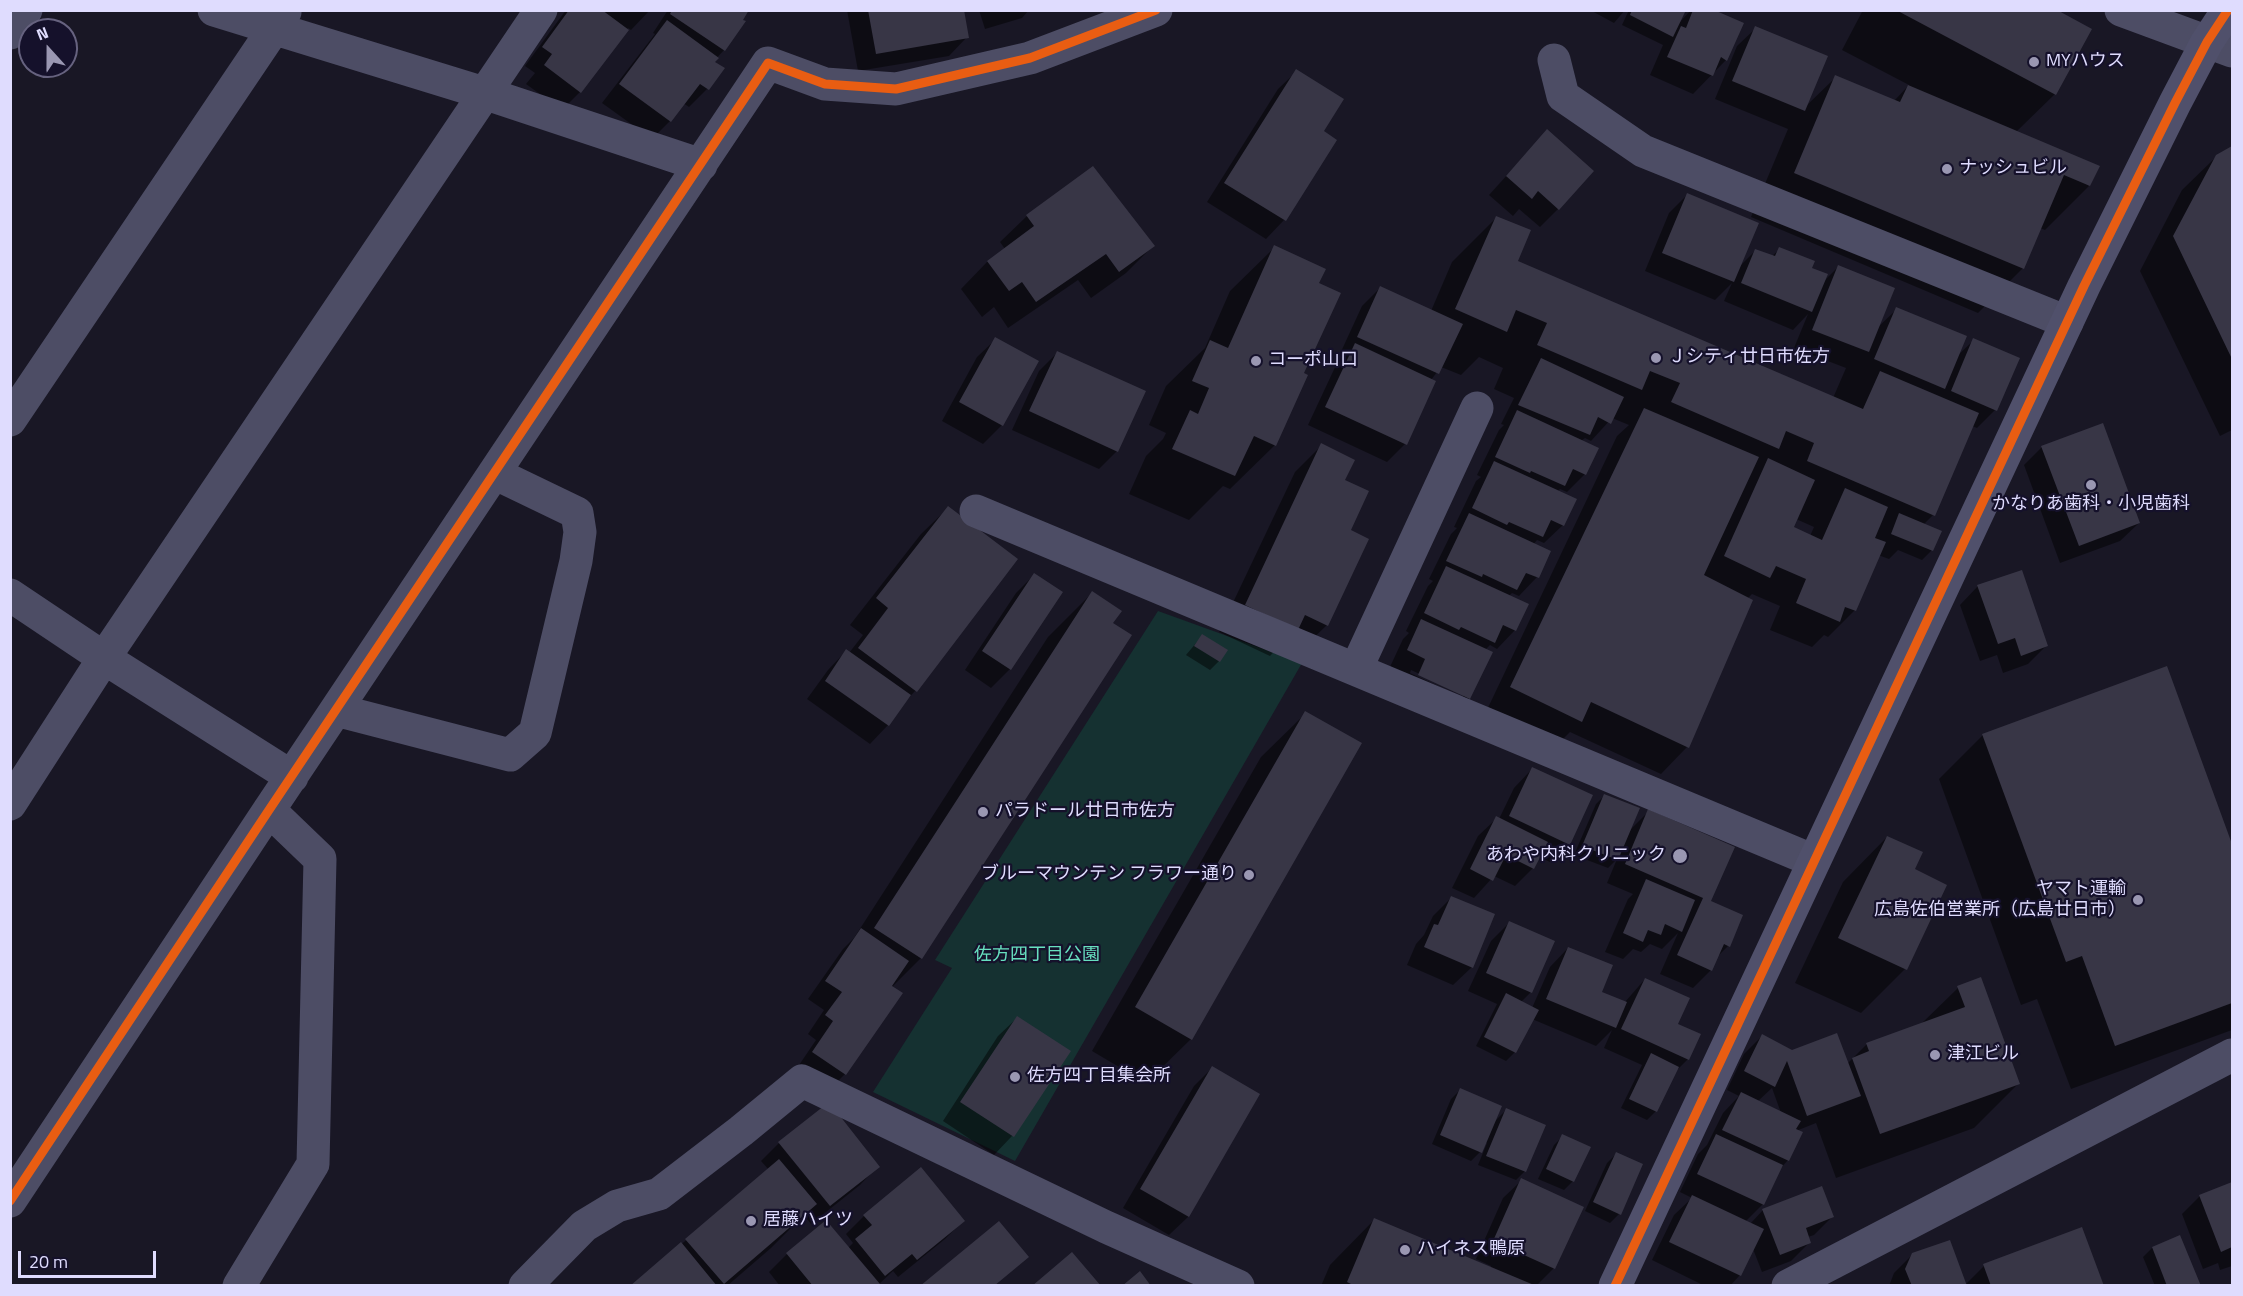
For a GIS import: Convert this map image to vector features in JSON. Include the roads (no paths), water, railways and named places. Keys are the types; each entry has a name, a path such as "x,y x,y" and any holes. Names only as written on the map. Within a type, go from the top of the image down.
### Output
{"street":[{"path":"10,33 26,10"},
{"path":"214,10 280,20 484,93 701,165"},
{"path":"10,804 104,658 541,10"},
{"path":"10,1202 768,63 825,84 896,89 1030,58 1156,10"},
{"path":"2121,10 2216,44"},
{"path":"1615,1286 2067,322 2216,44 2228,10"},
{"path":"10,420 280,20"},
{"path":"1554,60 1563,96 1643,151 2067,322"},
{"path":"1356,669 1477,408"},
{"path":"336,710 510,755 535,733 576,561 580,532 577,513 494,473"},
{"path":"976,511 1814,861"},
{"path":"10,594 104,658 292,777"},
{"path":"239,1286 312,1164 320,859 269,810"},
{"path":"1788,1286 2232,1055"},
{"path":"525,1286 584,1226 617,1206 659,1194 802,1081 1106,1227 1238,1286"}],"place":[{"name":"MYハウス","path":"2034,62"},
{"name":"ナッシュビル","path":"1947,169"},
{"name":"Ｊシティ廿日市佐方","path":"1656,358"},
{"name":"コーポ山口","path":"1256,361"},
{"name":"かなりあ歯科・小児歯科","path":"2091,485"},
{"name":"パラドール廿日市佐方","path":"983,812"},
{"name":"あわや内科クリニック","path":"1680,856"},
{"name":"ブルーマウンテン フラワー通り","path":"1249,875"},
{"name":"ヤマト運輸 広島佐伯営業所（広島廿日市）","path":"2138,900"},
{"name":"津江ビル","path":"1935,1055"},
{"name":"佐方四丁目集会所","path":"1015,1077"},
{"name":"居藤ハイツ","path":"751,1221"},
{"name":"ハイネス鴨原","path":"1405,1250"}],"park label":[{"name":"佐方四丁目公園","path":"1037,956"}]}
